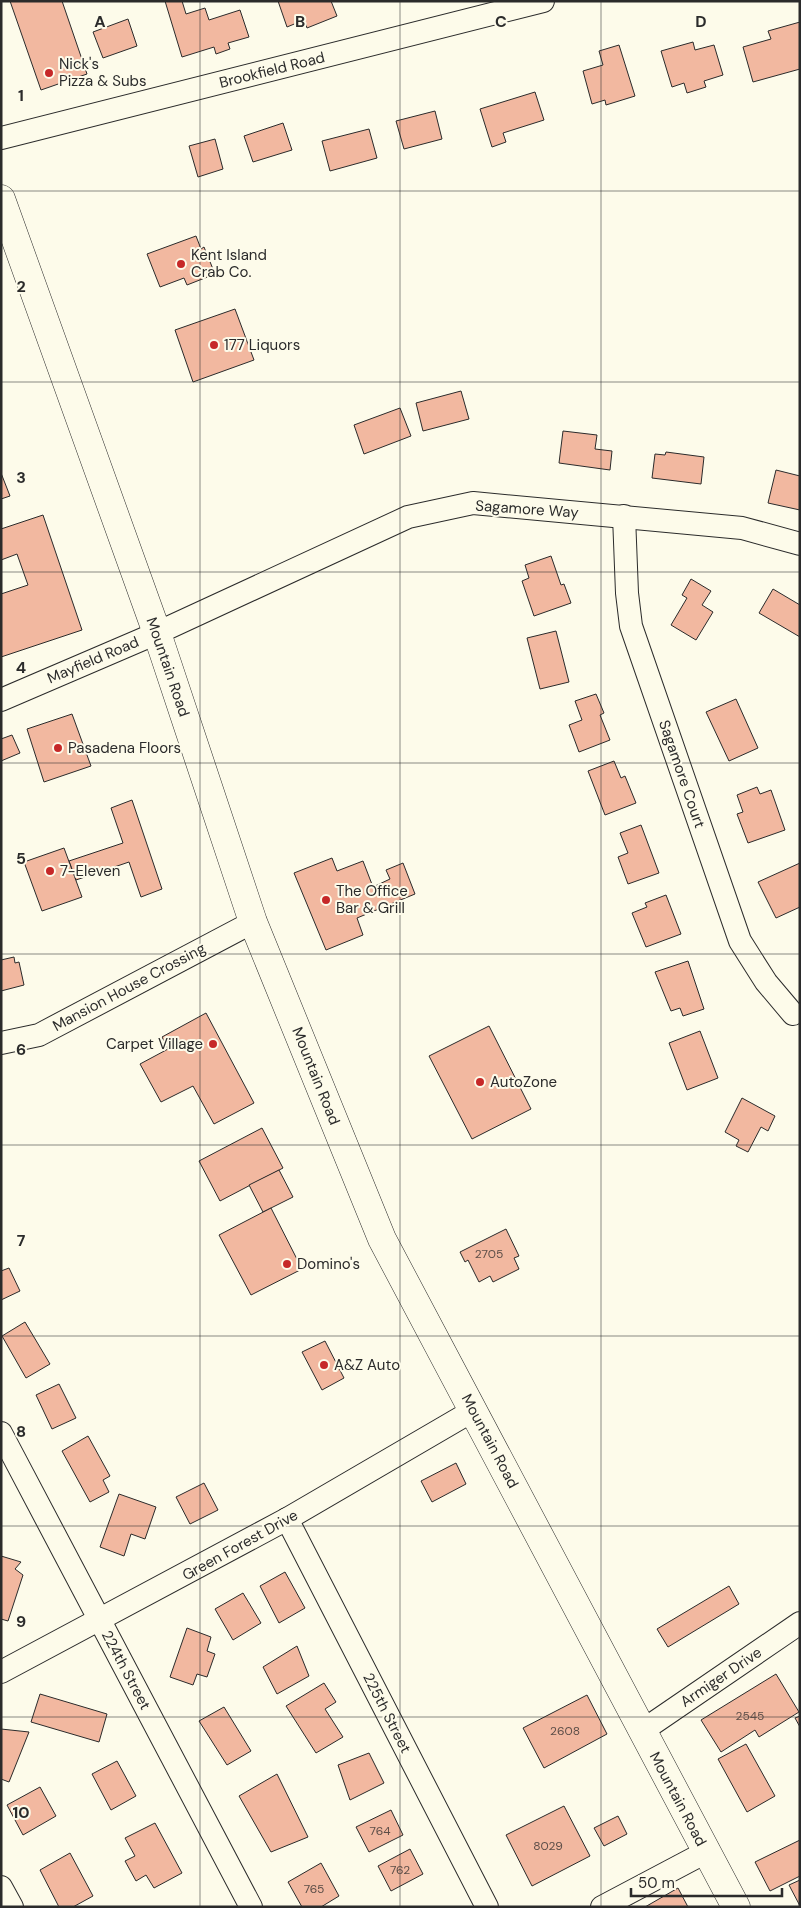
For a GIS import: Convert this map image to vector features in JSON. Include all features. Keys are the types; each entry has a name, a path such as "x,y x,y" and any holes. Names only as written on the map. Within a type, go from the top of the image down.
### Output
{"main road":[{"name":"Mountain Road","path":"1,199 157,633 253,922 382,1239 736,1907"}],"street":[{"name":"Brookfield Road","path":"1,138 543,1"},
{"name":"Sagamore Way","path":"157,633 408,517 473,503 742,528 800,544"},
{"name":"Sagamore Court","path":"624,516 627,592 634,636 740,940 766,982 793,1014"},
{"name":"Mayfield Road","path":"1,700 157,633"},
{"name":"Mansion House Crossing","path":"1,1043 38,1035 253,922"},
{"name":"Green Forest Drive","path":"1,1672 101,1621 288,1519 474,1410"},
{"name":"224th Street","path":"1,1433 251,1907"},
{"name":"225th Street","path":"288,1519 487,1907"},
{"name":"Armiger Drive","path":"642,1731 800,1623"},
{"path":"602,1907 706,1852"},
{"path":"1,1887 12,1907"}],"building":[{"path":"10,1 62,1 87,74 41,90"},
{"path":"165,1 182,1 186,14 205,8 209,20 240,10 249,37 228,43 230,49 216,54 214,47 182,57"},
{"path":"278,1 331,1 337,16 307,28 304,20 287,27"},
{"path":"128,19 137,46 103,58 93,32"},
{"path":"800,22 800,69 753,82 743,47 771,39 768,31"},
{"path":"693,42 695,50 714,45 723,75 704,81 706,87 687,93 684,83 672,87 661,51"},
{"path":"619,45 635,96 606,105 605,100 592,104 583,71 603,65 599,51"},
{"path":"535,92 544,120 503,133 506,142 492,147 480,109"},
{"path":"435,111 442,139 404,149 396,121"},
{"path":"283,123 292,150 253,162 244,136"},
{"path":"369,129 377,158 330,171 322,141"},
{"path":"215,139 223,169 198,177 189,146"},
{"name":"Kent Island Crab Co.","path":"196,236 201,249 204,247 215,274 187,285 184,278 160,287 147,254"},
{"name":"177 Liquors","path":"235,309 254,360 193,382 175,330"},
{"path":"461,391 469,419 423,431 416,403"},
{"path":"400,408 411,436 364,454 354,425"},
{"path":"563,431 597,435 595,449 612,451 610,470 559,463"},
{"path":"666,452 704,457 701,484 652,478 655,454 665,455"},
{"path":"776,470 800,476 800,510 768,503"},
{"path":"1,473 10,496 1,499"},
{"path":"43,515 82,630 1,657 1,594 28,585 17,554 1,560 1,529"},
{"path":"551,556 561,585 564,584 571,603 534,616 522,581 529,578 525,565"},
{"path":"691,579 711,591 702,605 713,612 696,640 671,625 687,598 682,595"},
{"path":"773,589 800,605 800,637 759,613"},
{"path":"556,631 569,682 540,689 527,638"},
{"path":"596,694 604,713 600,715 610,740 579,752 569,725 582,720 575,701"},
{"path":"736,699 758,748 729,761 706,712"},
{"name":"Pasadena Floors","path":"72,714 91,766 44,782 27,729"},
{"path":"12,735 20,753 1,761 1,739"},
{"path":"614,761 621,778 625,776 636,803 605,815 588,771"},
{"path":"757,787 760,794 771,790 785,830 748,843 737,814 743,812 737,795"},
{"name":"7-Eleven","path":"132,800 162,889 141,897 129,862 76,880 69,861 123,843 111,808"},
{"path":"641,825 659,873 628,884 618,857 628,853 620,833"},
{"name":"7-Eleven","path":"64,848 82,897 42,911 24,862"},
{"path":"332,858 337,871 363,861 373,887 390,879 386,870 403,863 415,894 357,918 363,935 326,950 294,873"},
{"path":"800,863 800,907 776,918 758,882"},
{"path":"666,895 681,934 646,947 632,913 647,907 645,903"},
{"path":"14,957 15,963 19,962 24,985 1,991 1,960"},
{"path":"688,961 704,1009 683,1016 680,1008 671,1011 655,972"},
{"path":"206,1013 254,1103 214,1124 193,1086 161,1102 140,1064 168,1049 162,1037"},
{"name":"AutoZone","path":"489,1026 531,1109 472,1139 429,1056"},
{"path":"700,1031 718,1078 687,1090 669,1043"},
{"path":"742,1098 775,1116 768,1131 761,1127 748,1152 736,1146 739,1140 725,1132"},
{"path":"262,1128 283,1168 220,1201 199,1161"},
{"path":"279,1170 293,1197 263,1212 249,1185"},
{"path":"271,1208 302,1269 251,1295 219,1235"},
{"path":"506,1229 519,1256 514,1258 519,1269 493,1282 490,1276 479,1282 468,1260 465,1262 460,1252"},
{"path":"9,1268 20,1291 1,1300 1,1271"},
{"path":"25,1322 50,1364 26,1378 2,1336"},
{"name":"A&Z Auto","path":"325,1341 344,1378 322,1390 302,1352"},
{"path":"59,1384 76,1418 52,1429 36,1395"},
{"path":"88,1436 110,1476 103,1480 109,1492 90,1502 62,1451"},
{"path":"456,1463 466,1484 432,1502 421,1481"},
{"path":"204,1483 218,1510 190,1524 176,1497"},
{"path":"119,1494 156,1507 145,1539 131,1534 124,1556 100,1547"},
{"path":"1,1556 21,1562 15,1569 23,1575 8,1621 1,1619"},
{"path":"285,1572 305,1608 279,1623 260,1586"},
{"path":"729,1586 739,1604 668,1647 657,1629"},
{"path":"243,1593 261,1623 233,1640 215,1609"},
{"path":"187,1628 211,1637 207,1651 215,1654 207,1677 197,1674 193,1685 170,1677"},
{"path":"297,1646 309,1676 277,1694 263,1667"},
{"path":"776,1674 799,1712 759,1737 755,1730 721,1752 701,1720"},
{"path":"324,1683 336,1702 325,1709 343,1737 316,1753 286,1706"},
{"path":"40,1694 107,1714 99,1742 31,1722"},
{"path":"587,1695 607,1734 544,1768 523,1728"},
{"path":"224,1707 251,1751 227,1765 199,1721"},
{"path":"800,1716 800,1727 795,1718"},
{"path":"1,1729 29,1732 9,1782 1,1779"},
{"path":"746,1744 775,1796 747,1812 718,1759"},
{"path":"369,1753 384,1783 350,1800 338,1765"},
{"path":"117,1761 136,1796 111,1810 92,1774"},
{"path":"277,1774 308,1837 271,1852 239,1796"},
{"path":"40,1787 56,1816 23,1835 7,1805"},
{"path":"564,1806 590,1856 532,1886 506,1835"},
{"path":"391,1810 403,1835 369,1852 356,1827"},
{"path":"618,1816 627,1834 604,1846 594,1828"},
{"path":"155,1823 182,1873 154,1888 146,1875 136,1881 125,1861 135,1856 125,1838"},
{"path":"800,1840 800,1876 770,1891 755,1862"},
{"path":"410,1849 423,1874 391,1891 378,1866"},
{"path":"70,1853 93,1896 73,1907 59,1907 40,1870"},
{"path":"321,1863 339,1896 321,1907 302,1907 288,1882"},
{"path":"800,1880 800,1906 789,1885"},
{"path":"678,1888 688,1907 645,1907"}],"place":[{"name":"Nick's Pizza & Subs","path":"49,73"},
{"name":"Kent Island Crab Co.","path":"181,264"},
{"name":"177 Liquors","path":"214,345"},
{"name":"Pasadena Floors","path":"58,748"},
{"name":"7-Eleven","path":"50,871"},
{"name":"The Office Bar & Grill","path":"326,900"},
{"name":"Carpet Village","path":"213,1044"},
{"name":"AutoZone","path":"480,1082"},
{"name":"Domino's","path":"287,1264"},
{"name":"A&Z Auto","path":"324,1365"}]}
